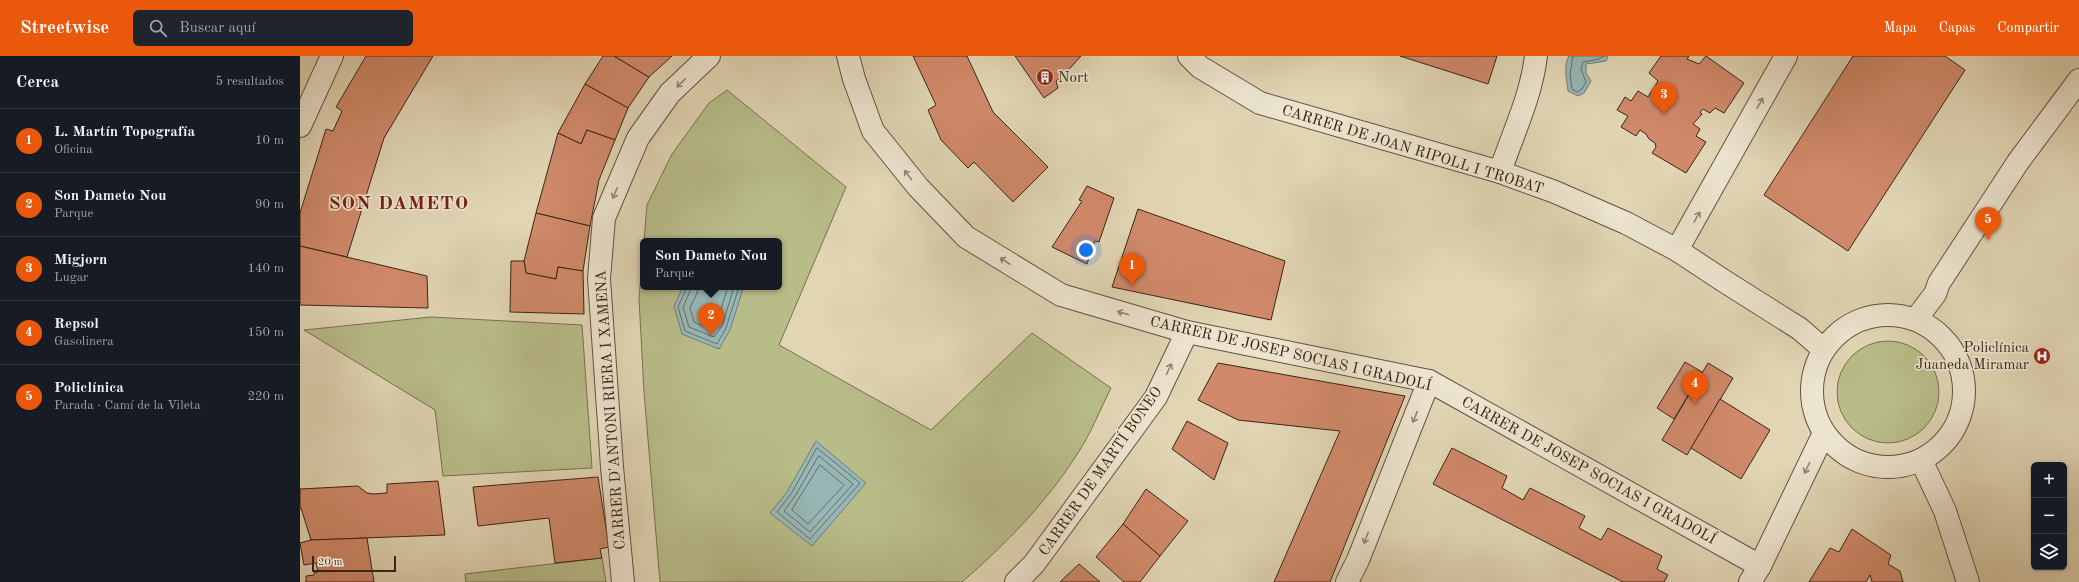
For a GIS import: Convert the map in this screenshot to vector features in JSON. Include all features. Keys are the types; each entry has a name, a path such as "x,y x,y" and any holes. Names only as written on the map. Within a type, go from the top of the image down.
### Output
{"street":[{"path":"300,126 332,56"},
{"name":"CARRER D'ANTONI RIERA I XAMENA","path":"622,582 599,279 604,218 638,138 670,93 709,56"},
{"name":"CARRER DE JOSEP SOCIAS I GRADOLÍ","path":"848,56 854,79 873,131 918,187 966,236 1061,295 1187,332 1429,381 1755,574"},
{"name":"CARRER DE JOAN RIPOLL I TROBAT","path":"1189,56 1200,66 1260,103 1500,172 1555,192 1626,223 1677,250 1800,329 1823,349"},
{"path":"1500,172 1524,110 1533,76 1536,56"},
{"path":"1677,250 1786,56"},
{"path":"1916,319 1935,294 1942,278 2018,162 2079,80"},
{"path":"1890,314 1916,319 1938,332 1954,351 1963,375 1964,401 1956,425 1941,446 1921,460 1900,466 1878,467 1864,463 1839,450 1824,433 1815,414 1811,392 1814,369 1823,349 1841,330 1864,318 1890,314"},
{"name":"CARRER DE MARTÍ BONEO","path":"1016,582 1034,564 1156,397 1187,332"},
{"path":"1347,582 1361,553 1429,381"},
{"path":"1755,574 1824,433"},
{"path":"1921,460 1945,511 1968,582"}],"green space":[{"path":"727,90 846,187 779,345 931,430 1032,333 1111,388 1083,445 1053,488 1025,522 962,582 660,582 644,392 639,299 640,287 640,290 782,290 782,238 644,238 647,205 672,154 709,103"},
{"path":"431,317 582,325 592,468 443,476 435,410 304,330"},
{"path":"1888,341 1908,345 1916,349 1924,356 1931,364 1935,372 1939,392 1935,412 1931,420 1924,428 1916,435 1908,439 1888,443 1868,439 1860,435 1852,428 1845,420 1841,412 1837,392 1841,372 1845,364 1852,356 1860,349 1868,345"},
{"path":"602,558 606,582 466,582 465,574"}],"water":[{"path":"1569,56 1608,56 1606,61 1586,64 1586,73 1591,81 1584,93 1578,96 1568,91 1566,64"},
{"path":"682,290 743,290 730,330 719,349 682,334 674,306"},
{"path":"816,441 866,483 812,546 770,513 787,492"}],"building":[{"path":"366,56 433,56 384,138 347,257 300,246 300,213 326,129 333,131 342,111 336,107"},
{"path":"603,56 614,56 649,77 628,108 585,84"},
{"path":"614,56 672,56 649,77"},
{"path":"913,56 967,56 993,112 1048,167 1013,202 974,162 968,168 941,140 928,110 936,105"},
{"name":"Nort","path":"1015,56 1081,56 1063,76 1056,81 1058,88 1044,98"},
{"path":"1400,56 1497,56 1488,84"},
{"path":"1661,56 1689,56 1687,59 1699,64 1706,56 1744,83 1724,113 1715,108 1710,113 1703,109 1700,112 1702,114 1693,124 1700,129 1696,136 1706,142 1686,173 1652,153 1656,147 1655,143 1649,139 1646,134 1640,130 1636,136 1621,127 1628,116 1617,110 1625,97 1631,101 1638,91 1648,97 1658,81 1649,73"},
{"path":"1853,56 1945,56 1965,70 1848,251 1764,195"},
{"path":"585,84 628,108 615,140 587,130 581,144 558,133"},
{"path":"587,130 615,140 599,180 590,226 536,213 558,133 581,144"},
{"path":"1087,186 1114,198 1099,242 1095,241 1087,264 1052,247 1082,201 1079,200"},
{"path":"1138,209 1285,261 1271,320 1112,287"},
{"path":"536,213 590,226 583,271 558,267 556,279 526,273 524,261"},
{"path":"300,246 427,276 428,308 300,305"},
{"path":"511,261 524,261 526,273 556,279 558,267 583,271 584,314 510,312"},
{"path":"1685,362 1702,372 1674,419 1657,408"},
{"path":"1218,363 1405,396 1330,582 1274,582 1340,431 1238,420 1198,400"},
{"path":"1708,363 1733,378 1687,455 1662,440"},
{"path":"1720,399 1770,430 1741,479 1691,448"},
{"path":"1187,421 1228,443 1214,480 1172,449"},
{"path":"1452,448 1507,476 1502,488 1523,500 1530,488 1585,516 1579,528 1601,540 1608,528 1662,556 1657,569 1668,575 1664,582 1623,582 1433,484"},
{"path":"598,477 609,547 600,549 602,558 555,563 549,518 478,526 473,487"},
{"path":"438,481 445,535 311,540 301,508 300,509 300,489 358,486 367,493 373,494 387,493 387,484"},
{"path":"1146,489 1188,521 1160,556 1123,524"},
{"path":"1123,524 1160,556 1140,582 1124,582 1096,557"},
{"path":"1852,529 1891,555 1888,564 1900,571 1903,582 1872,582 1870,575 1866,582 1809,582 1830,548 1839,552"},
{"path":"367,538 374,582 306,582 306,576 314,575 314,573 318,572 316,563 304,565 300,543 311,540"},
{"path":"1079,564 1100,582 1060,582"}],"place":[{"name":"Nort","path":"1045,77"},
{"name":"Migjorn","path":"1664,115"},
{"name":"Policlínica","path":"1988,240"},
{"name":"L. Martín Topografía","path":"1132,286"},
{"name":"Son Dameto Nou","path":"711,336"},
{"name":"Policlínica Juaneda Miramar","path":"2042,356"},
{"name":"Repsol","path":"1695,404"}],"district":[{"name":"SON DAMETO","path":"399,202"}]}
